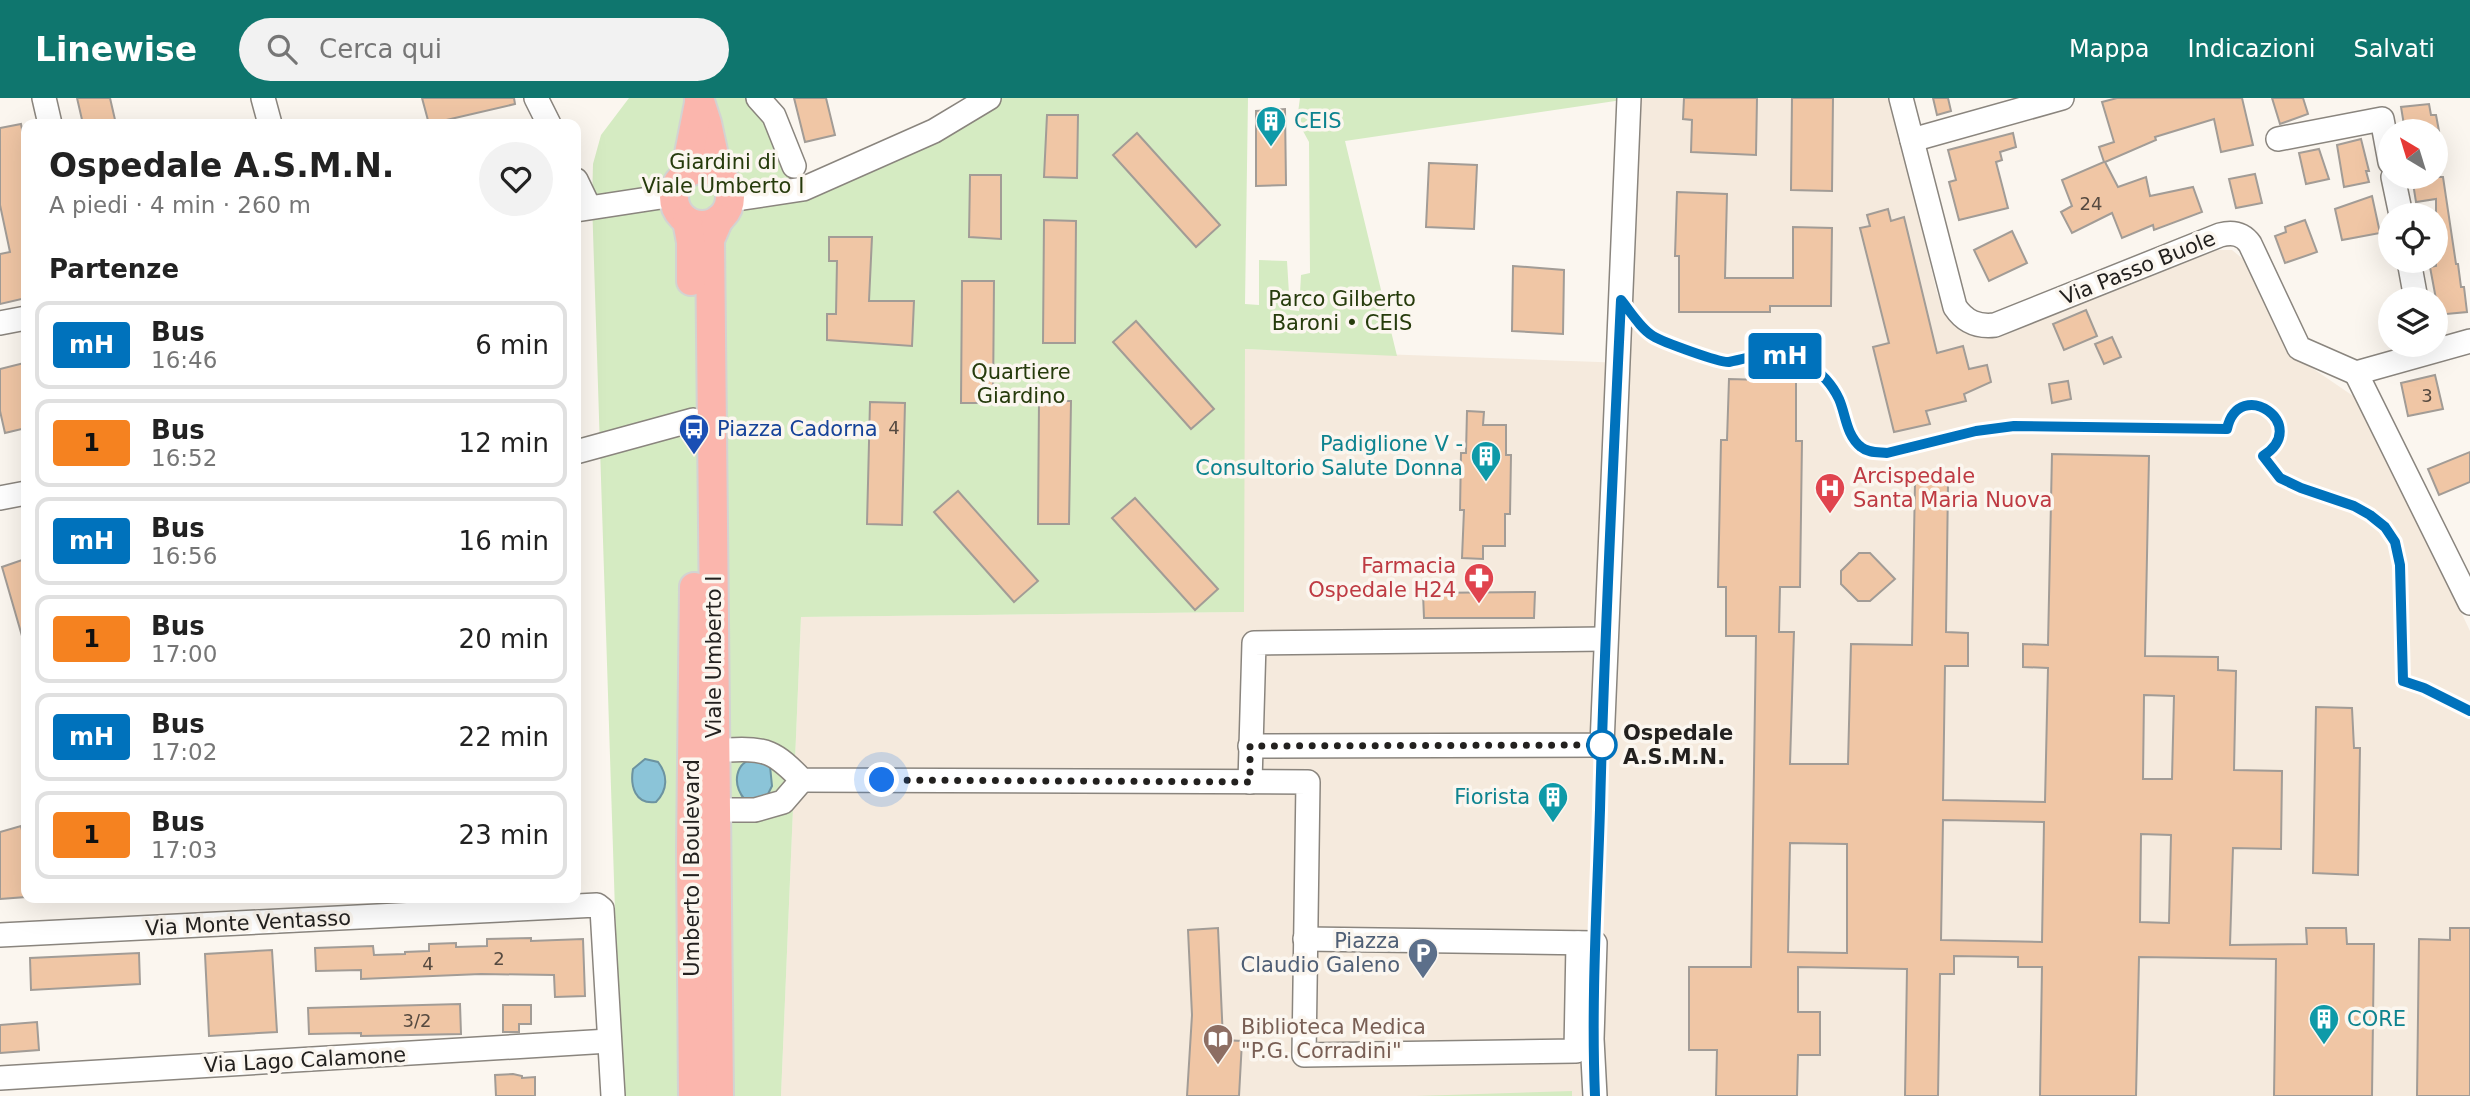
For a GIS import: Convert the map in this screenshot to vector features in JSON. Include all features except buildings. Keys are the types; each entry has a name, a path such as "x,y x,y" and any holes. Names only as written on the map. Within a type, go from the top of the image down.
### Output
{"main road":[{"path":"699,100 718,174"},
{"path":"679,185 700,169 718,174 725,181 725,209 702,225 687,221 677,210 679,185 699,100"},
{"name":"Viale Umberto I","path":"719,1096 710,240 725,209"},
{"name":"Umberto I Boulevard","path":"687,221 691,242 693,420 693,1096"}],"street":[{"path":"44,98 49,119"},
{"path":"263,98 269,119"},
{"path":"536,98 546,119"},
{"path":"758,98 774,116 794,166"},
{"path":"725,209 803,189 934,131 989,98"},
{"path":"1250,746 1602,746 1629,98"},
{"name":"Via Passo Buole","path":"1901,98 1955,307 1968,321 1983,326 1995,325 2220,235 2236,233 2250,244 2299,348 2356,373"},
{"path":"1912,140 2062,98"},
{"path":"2278,139 2378,120"},
{"path":"582,208 679,185"},
{"path":"0,323 21,319"},
{"path":"2448,345 2470,341"},
{"path":"2403,357 2356,373 2470,603"},
{"path":"581,452 693,420"},
{"path":"0,498 21,494"},
{"path":"1250,782 1254,643 1605,639"},
{"path":"728,750 750,748 769,752 803,780 1308,782 1304,1055 1576,1051 1584,1039"},
{"path":"729,810 755,810 783,802 803,780"},
{"name":"Via Monte Ventasso","path":"0,935 597,905 602,909 613,1096"},
{"path":"1306,939 1587,943 1584,1039 1595,1096"},
{"name":"Via Lago Calamone","path":"0,1078 609,1041"}],"shaded area":[{"name":"Arcispedale Santa Maria Nuova","path":"1636,98 1891,98 1937,293 1946,313 1978,335 1997,338 2211,250 2232,250 2243,259 2290,353 2362,402 2470,631 2470,1096 781,1096 801,617 1243,612 1243,349 1625,363"}],"green space":[{"path":"629,98 770,98 794,145 803,194 945,131 1001,98 1248,98 1245,304 1259,305 1259,260 1287,261 1290,310 1299,311 1301,275 1310,273 1309,142 1297,120 1300,98 1623,98 1345,141 1397,356 1245,349 1244,612 801,617 781,1096 621,1096 592,201 593,164 601,135"},
{"path":"1572,1091 1572,1096 1416,1096"}],"water":[{"path":"756,757 770,766 772,786 767,796 745,800 738,787 737,775 743,764"},
{"path":"645,759 658,762 665,777 663,793 656,802 643,800 633,788 633,769"}],"bus line":[{"name":"mH","path":"1595,1096 1592,1039 1595,943 1605,639 1621,300 1652,336 1690,351 1726,363 1771,353 1792,357 1812,367 1839,399 1849,430 1861,447 1872,452 1887,453 1976,431 2014,426 2227,429 2229,421 2240,409 2248,405 2264,407 2277,418 2279,436 2271,451 2263,456 2280,478 2354,506 2385,527 2395,542 2400,565 2403,681 2424,688 2470,711"}],"place":[{"name":"CEIS","path":"1271,148"},
{"name":"Piazza Cadorna","path":"694,456"},
{"name":"Padiglione V - Consultorio Salute Donna","path":"1486,483"},
{"name":"Arcispedale Santa Maria Nuova","path":"1830,515"},
{"name":"Farmacia Ospedale H24","path":"1479,605"},
{"name":"Ospedale A.S.M.N.","path":"1602,745"},
{"name":"Fiorista","path":"1553,824"},
{"name":"Piazza Claudio Galeno","path":"1423,980"},
{"name":"CORE","path":"2324,1046"},
{"name":"Biblioteca Medica \"P.G. Corradini\"","path":"1218,1066"}],"route":[{"path":"882,780 1250,782 1250,746 1602,745"}],"park label":[{"name":"Giardini di Viale Umberto I","path":"723,174"},
{"name":"Parco Gilberto Baroni • CEIS","path":"1342,311"},
{"name":"Quartiere Giardino","path":"1021,384"}]}
